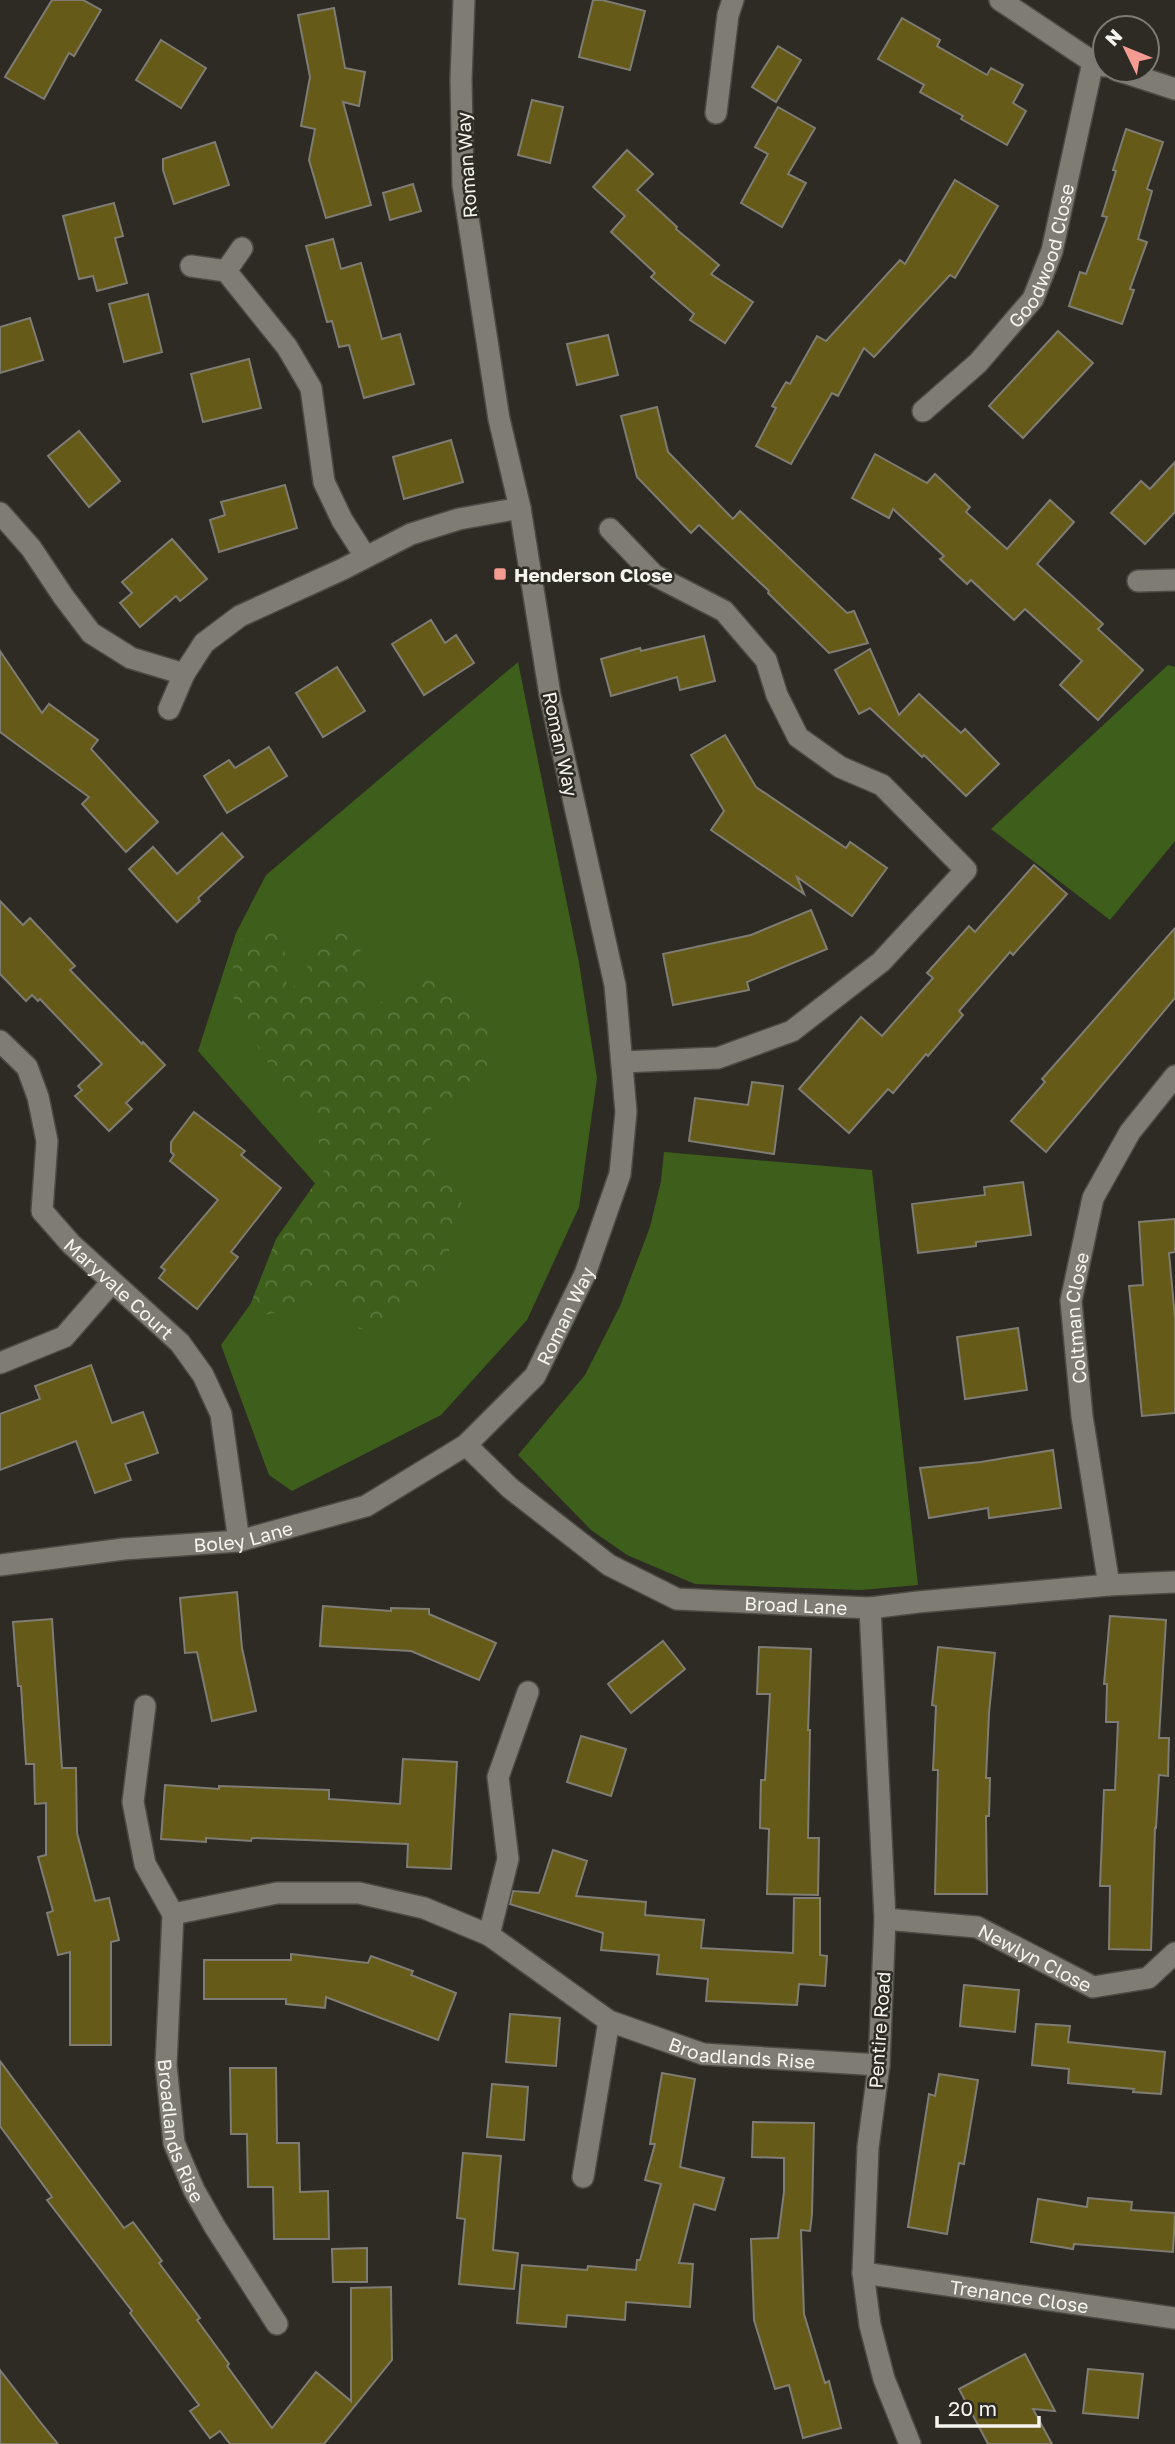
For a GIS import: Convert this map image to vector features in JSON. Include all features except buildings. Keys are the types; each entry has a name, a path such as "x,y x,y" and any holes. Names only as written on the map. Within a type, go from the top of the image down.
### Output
{"street":[{"name":"Roman Way","path":"464,0 461,79 463,186 499,419 520,508 550,695 615,985 626,1112 620,1174 585,1274 535,1376 466,1445"},
{"path":"716,113 728,15 733,0"},
{"path":"1000,0 1091,59"},
{"name":"Goodwood Close","path":"923,411 978,363 1033,299 1052,251 1094,84"},
{"path":"226,271 242,248"},
{"path":"191,266 226,271 287,347 311,388 324,482 342,520 365,556"},
{"path":"169,709 184,674 204,643 240,617 411,534 459,519 520,508"},
{"path":"0,513 31,548 91,633 131,658 184,674"},
{"path":"610,529 654,576 724,611 766,660 777,695 798,737 840,767 882,785 966,870 881,962 792,1031 718,1058 622,1062"},
{"path":"1138,581 1175,580"},
{"name":"Maryvale Court","path":"0,1041 27,1067 38,1097 47,1141 41,1211 112,1282 180,1343 203,1375 221,1414 239,1541"},
{"name":"Coltman Close","path":"1109,1585 1082,1416 1070,1301 1093,1198 1130,1132 1175,1076"},
{"path":"0,1363 64,1337 112,1282"},
{"name":"Boley Lane","path":"0,1564 124,1549 239,1541 366,1506 466,1445"},
{"name":"Broad Lane","path":"466,1445 510,1488 609,1565 677,1599 870,1608 1109,1585 1175,1582"},
{"name":"Pentire Road","path":"870,1608 885,1919 879,2065 868,2147 863,2273 870,2325 884,2379 910,2444"},
{"path":"489,1935 508,1859 498,1777 528,1692"},
{"path":"145,1706 132,1802 145,1864 173,1914"},
{"name":"Broadlands Rise","path":"277,2324 199,2199 174,2143 166,2064 173,1914 277,1893 359,1893 424,1908 489,1935 609,2021 703,2054 879,2065"},
{"name":"Newlyn Close","path":"885,1919 977,1927 1093,1987 1148,1978 1175,1953"},
{"path":"583,2178 609,2021"},
{"name":"Trenance Close","path":"863,2273 1175,2318"}],"green space":[{"path":"518,662 579,963 597,1078 579,1207 527,1320 441,1415 292,1491 269,1475 221,1345 327,1197 198,1051 236,933 266,875"},
{"path":"1168,665 1175,667 1175,841 1110,920 991,829"},
{"path":"263,924 283,941 287,968 286,998 332,931 358,936 369,1006 398,997 425,978 456,987 471,1000 489,1024 489,1060 481,1089 456,1104 432,1095 431,1135 426,1159 438,1177 459,1189 465,1221 434,1279 382,1330 359,1329 349,1303 330,1283 308,1286 293,1303 277,1312 260,1315 251,1303 276,1239 325,1169 316,1130 279,1080 242,1022 229,985 237,950 246,929"},
{"path":"664,1152 872,1170 918,1585 861,1590 695,1584 627,1555 591,1530 518,1455 585,1375 620,1306 650,1227 661,1181"}],"place":[{"name":"Henderson Close","path":"500,574"}]}
